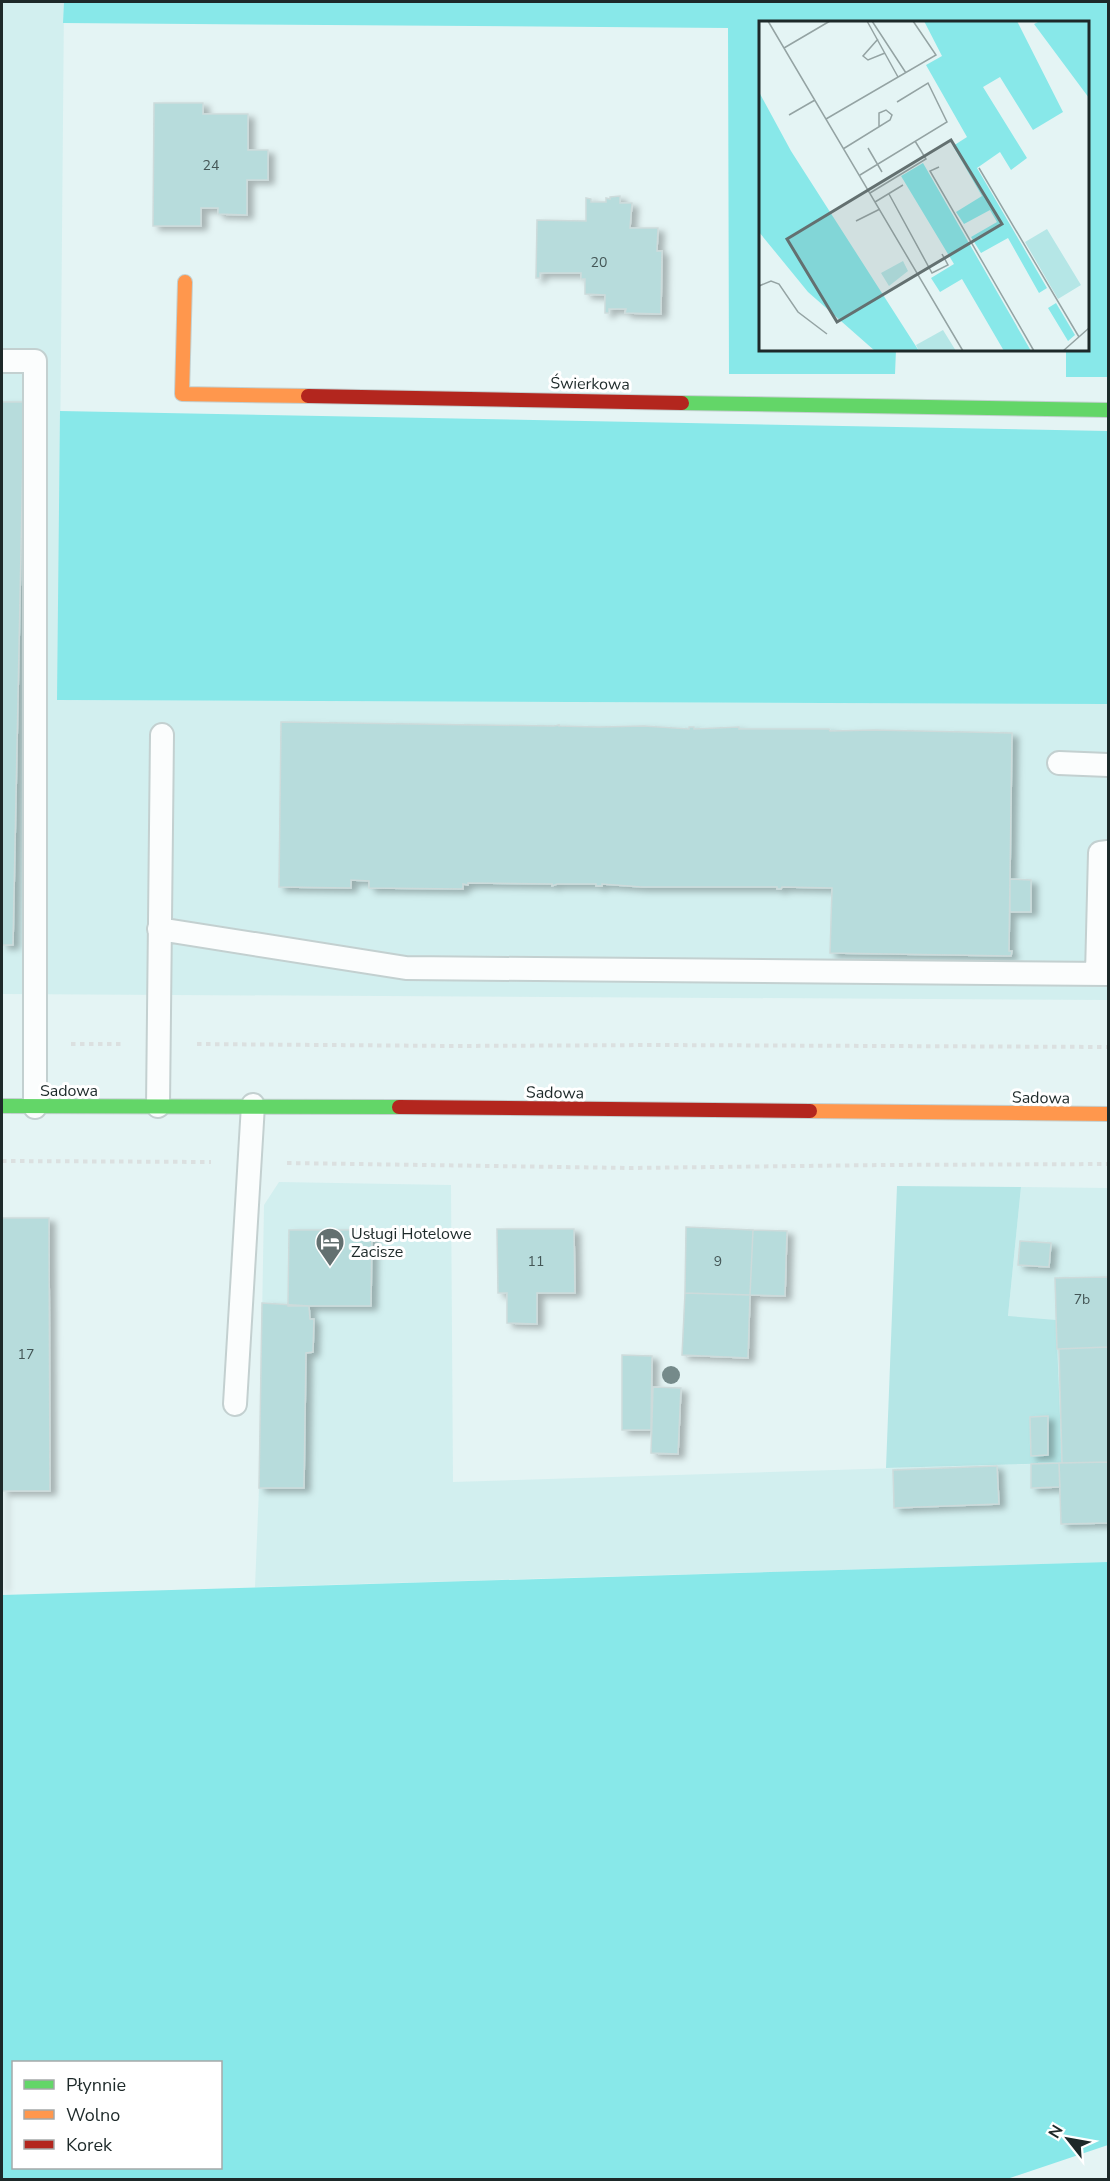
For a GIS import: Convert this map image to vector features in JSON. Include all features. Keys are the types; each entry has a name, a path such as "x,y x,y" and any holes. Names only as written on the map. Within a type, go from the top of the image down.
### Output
{"street":[{"name":"Świerkowa","path":"185,282 182,394 1108,410"},
{"name":"Sadowa","path":"2,1106 253,1105 1108,1114"}],"lane":[{"path":"2,361 34,361 35,1107"},
{"path":"158,1106 162,735"},
{"path":"1059,763 1108,765"},
{"path":"159,929 406,968 1103,974 1100,853 1108,852"},
{"path":"235,1404 253,1105"}],"path":[{"path":"35,1045 1108,1047"},
{"path":"2,1161 630,1168 1108,1164"}],"shaded area":[{"path":"2,2 64,2 58,700 1108,704 1108,1000 2,994"},
{"path":"64,2 1108,2 1108,377 1066,377 1066,351 1089,351 1089,21 759,21 759,351 896,351 895,374 729,374 728,28 63,23"},
{"path":"60,411 1108,431 1108,704 57,700"},
{"path":"279,1182 451,1185 453,1482 1062,1463 1008,1316 1021,1187 1108,1188 1108,1562 255,1587 264,1205"},
{"path":"897,1186 1021,1187 1008,1316 1056,1320 1062,1463 886,1468"},
{"path":"1108,1562 1108,2145 1004,2180 2,2179 2,1595"}],"building":[{"path":"154,103 203,103 203,114 248,114 248,150 268,150 268,180 247,180 247,215 218,214 218,208 201,208 201,226 153,226"},
{"path":"620,196 620,203 632,203 630,228 658,228 657,251 662,251 661,314 625,313 626,309 609,309 609,313 605,313 605,295 585,294 585,279 581,279 581,273 540,273 540,278 536,278 537,220 586,221 586,198 591,199 591,202 606,202 606,198"},
{"path":"2,402 24,402 13,945 2,945"},
{"path":"281,722 644,726 689,729 689,727 694,727 694,729 739,727 739,729 829,729 830,731 1012,733 1009,951 1012,951 1011,956 830,953 832,888 642,887 602,884 602,886 557,884 552,886 552,884 468,883 468,885 463,884 463,889 369,888 369,881 351,880 351,888 279,887"},
{"path":"1010,879 1031,880 1031,912 1010,912"},
{"path":"2,1218 49,1218 50,1491 2,1491"},
{"path":"686,1227 753,1230 750,1295 685,1293"},
{"path":"497,1229 574,1229 575,1293 537,1293 537,1324 507,1323 507,1293 498,1293"},
{"name":"Usługi Hotelowe Zacisze","path":"289,1230 372,1230 371,1306 288,1306"},
{"path":"753,1230 787,1231 785,1296 750,1295"},
{"path":"1020,1241 1051,1243 1049,1267 1018,1265"},
{"path":"1108,1277 1108,1347 1057,1349 1055,1278"},
{"path":"685,1293 750,1295 748,1358 682,1355"},
{"path":"262,1303 309,1306 310,1319 314,1319 313,1352 306,1353 304,1488 259,1488"},
{"path":"1108,1347 1108,1462 1062,1463 1059,1349"},
{"path":"622,1355 652,1356 651,1430 622,1430"},
{"path":"653,1387 681,1388 678,1454 651,1453"},
{"path":"1048,1416 1048,1455 1031,1456 1030,1417"},
{"path":"1108,1462 1108,1523 1061,1524 1059,1463"},
{"path":"1059,1463 1060,1487 1031,1488 1031,1464"},
{"path":"997,1466 999,1504 894,1508 893,1470"}],"traffic: fast":[{"path":"682,403 1108,410"},
{"path":"2,1106 399,1107"}],"traffic: slow":[{"path":"185,282 182,394 308,396"},
{"path":"810,1111 1108,1114"}],"traffic: jam":[{"path":"308,396 682,403"},
{"path":"399,1107 810,1111"}],"place":[{"name":"Usługi Hotelowe Zacisze","path":"330,1268"}]}
